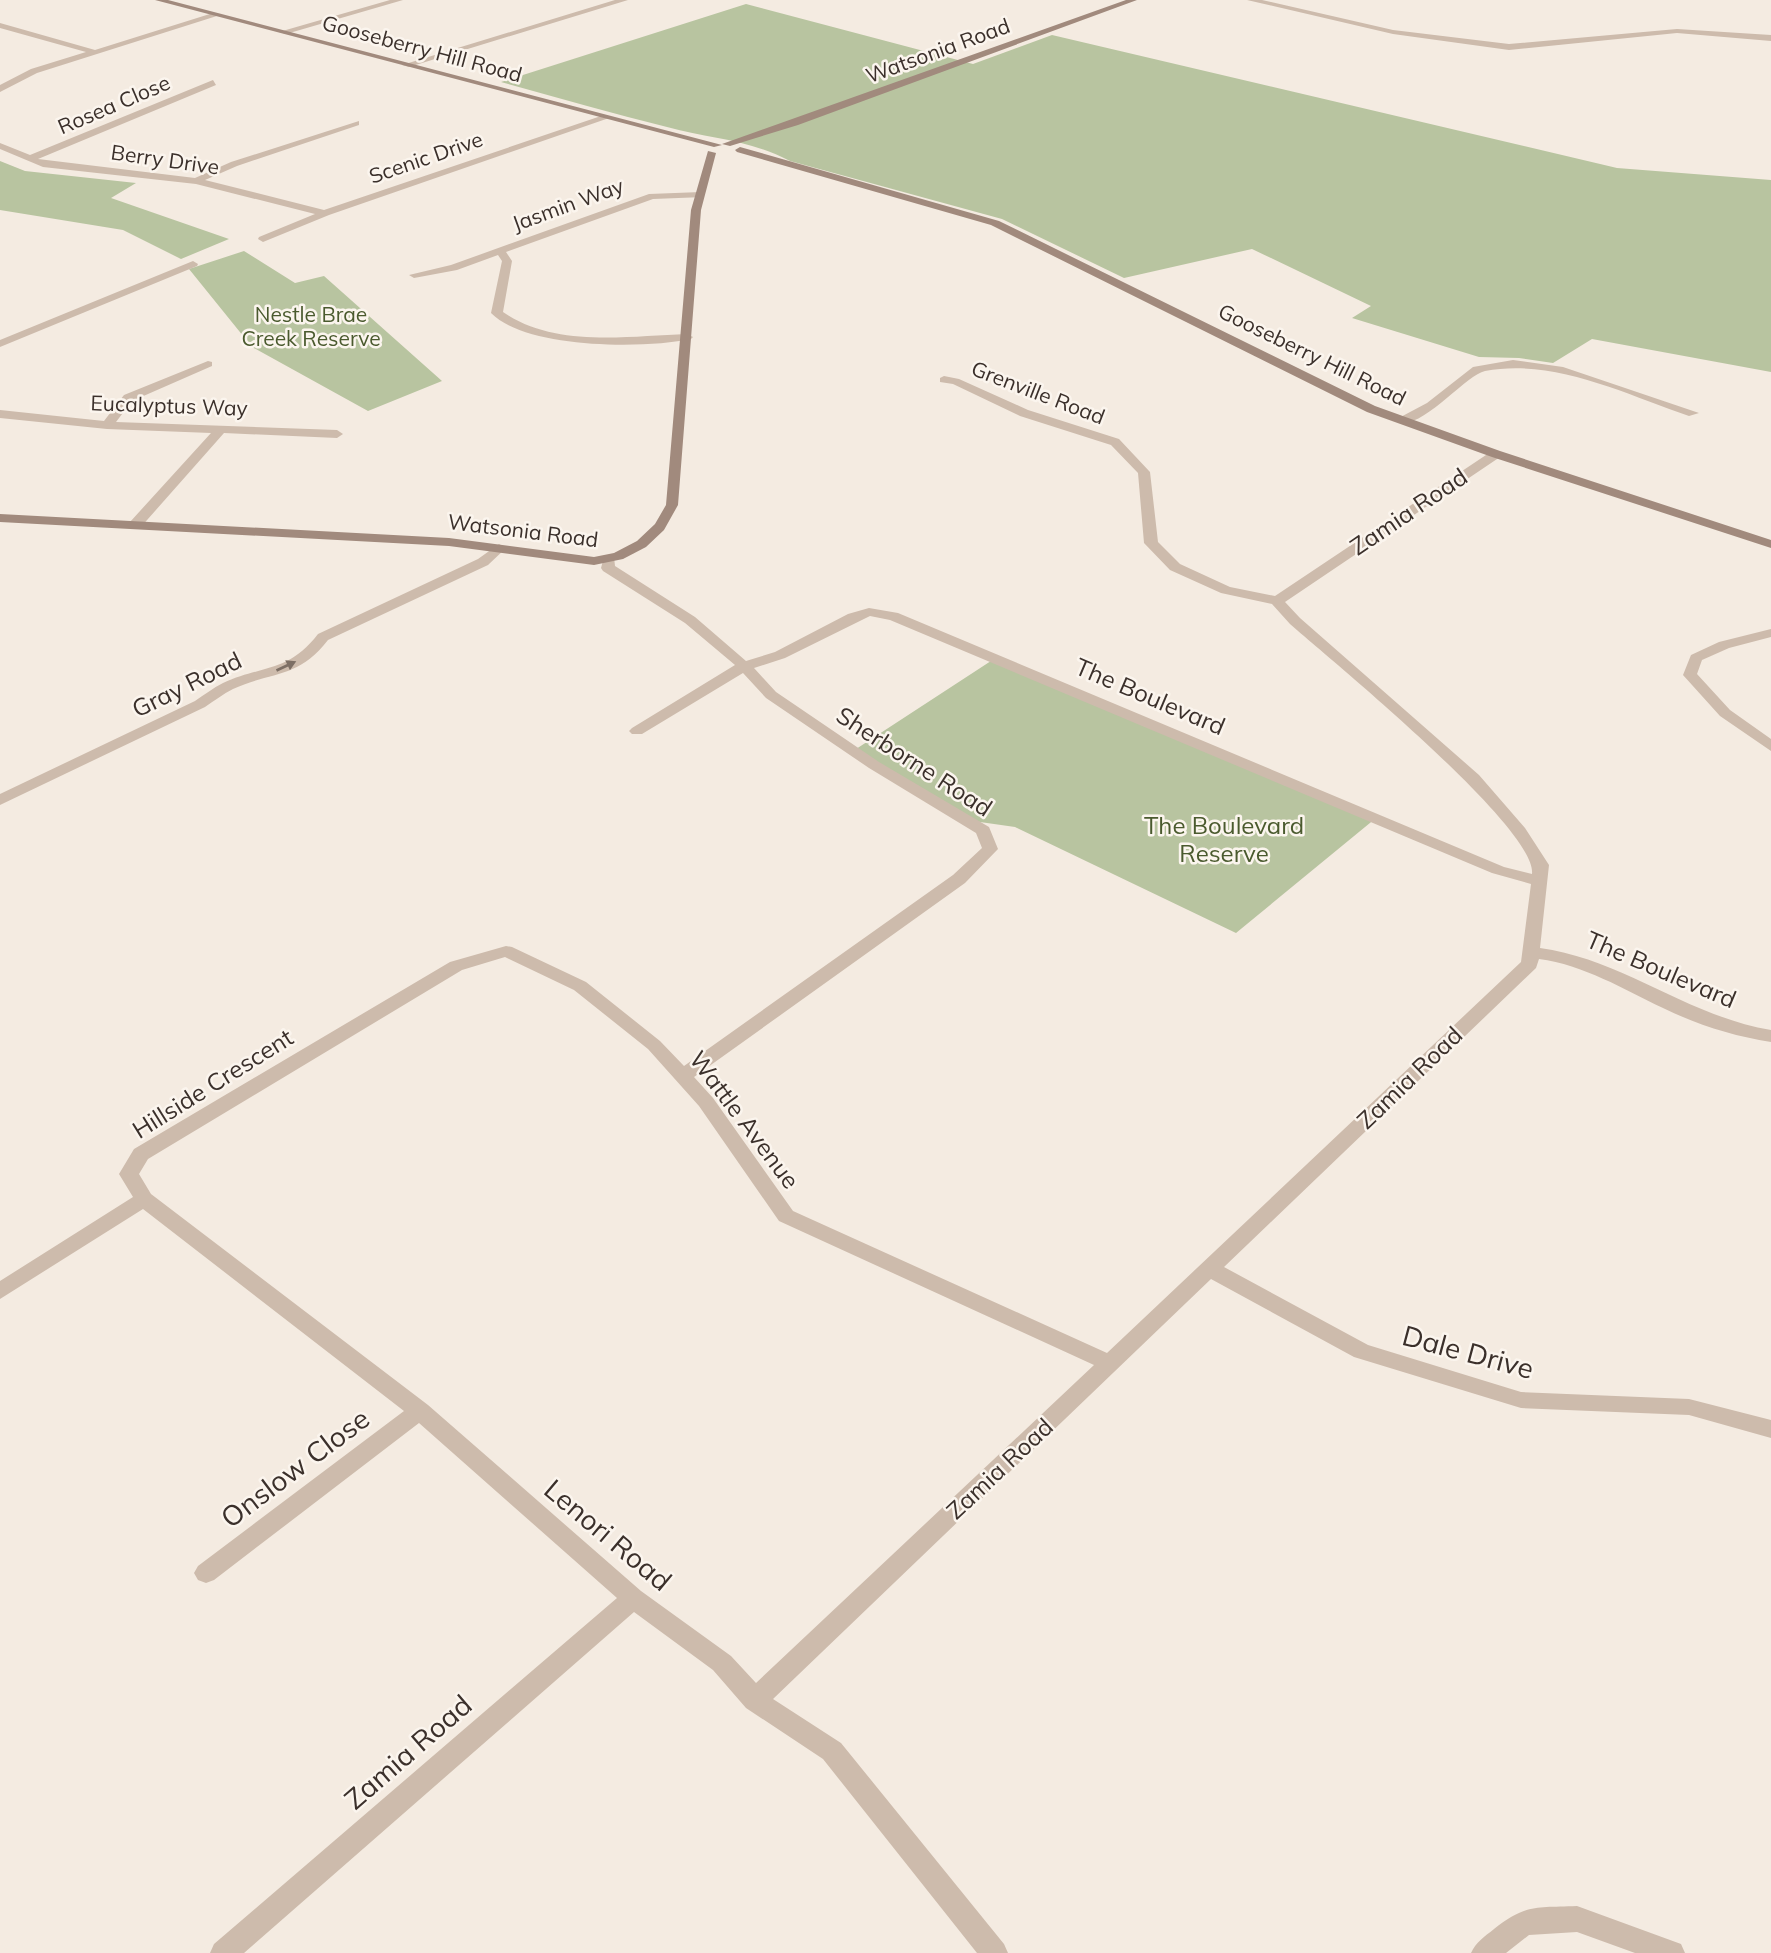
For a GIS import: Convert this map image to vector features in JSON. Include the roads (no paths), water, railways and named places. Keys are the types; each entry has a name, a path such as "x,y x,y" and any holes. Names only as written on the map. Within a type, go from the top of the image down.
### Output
{"street":[{"name":"Gooseberry Hill Road","path":"159,0 722,151 961,212 1018,232 1350,398 1401,420 1771,544"},
{"path":"283,32 399,0"},
{"path":"406,65 624,0"},
{"name":"Watsonia Road","path":"0,518 393,538 499,548 571,559 609,560 644,543 666,523 676,481 696,210 722,151 1133,0"},
{"path":"1251,0 1393,32 1509,47 1574,43 1677,31 1771,38"},
{"path":"0,89 34,71 216,15"},
{"path":"0,25 94,52"},
{"name":"Rosea Close","path":"29,159 213,83"},
{"name":"Scenic Drive","path":"263,239 325,213 604,118"},
{"path":"196,181 234,164 356,123"},
{"name":"Berry Drive","path":"0,146 29,159 64,167 196,181 325,213"},
{"name":"Jasmin Way","path":"687,337 575,338 531,331 506,323 497,313 507,261 500,251 652,196 701,195"},
{"path":"414,275 453,268 500,251"},
{"path":"0,344 193,264"},
{"path":"1401,420 1431,406 1477,369 1513,363 1559,369 1693,413"},
{"path":"107,425 128,398 208,364"},
{"name":"Grenville Road","path":"944,380 955,382 1024,413 1115,442 1144,472 1151,542 1175,567 1226,590 1277,601"},
{"name":"Eucalyptus Way","path":"0,414 107,425 337,434"},
{"path":"135,524 222,428"},
{"name":"Zamia Road","path":"755,1700 1530,964 1541,865 1519,831 1473,778 1295,621 1277,601 1496,454"},
{"name":"Gray Road","path":"0,800 200,704 228,686 281,670 309,655 323,637 483,562 499,548"},
{"name":"Sherborne Road","path":"609,560 608,568 690,620 781,702 874,765 983,830 990,849 959,879 682,1076"},
{"name":"The Boulevard","path":"637,731 744,666 780,655 869,612 893,616 1498,870 1539,881"},
{"path":"1771,633 1724,645 1696,658 1690,675 1725,713 1771,746"},
{"name":"Wattle Avenue","path":"506,951 580,986 654,1045 706,1102 786,1216 1111,1364"},
{"name":"Hillside Crescent","path":"144,1199 129,1174 141,1154 456,966 506,951"},
{"name":"The Boulevard","path":"1531,952 1577,959 1618,981 1723,1025 1771,1036"},
{"path":"0,1291 144,1199"},
{"name":"Lenori Road","path":"144,1199 420,1411 634,1598 722,1663 755,1700 832,1751 994,1953"},
{"name":"Dale Drive","path":"1210,1269 1361,1351 1521,1400 1689,1407 1771,1429"},
{"name":"Onslow Close","path":"206,1573 420,1411"},
{"name":"Zamia Road","path":"224,1953 634,1598"},
{"path":"1485,1953 1524,1922 1577,1919 1671,1953"}],"park label":[{"name":"Nestle Brae Creek Reserve","path":"311,327"},
{"name":"The Boulevard Reserve","path":"1224,840"}]}
